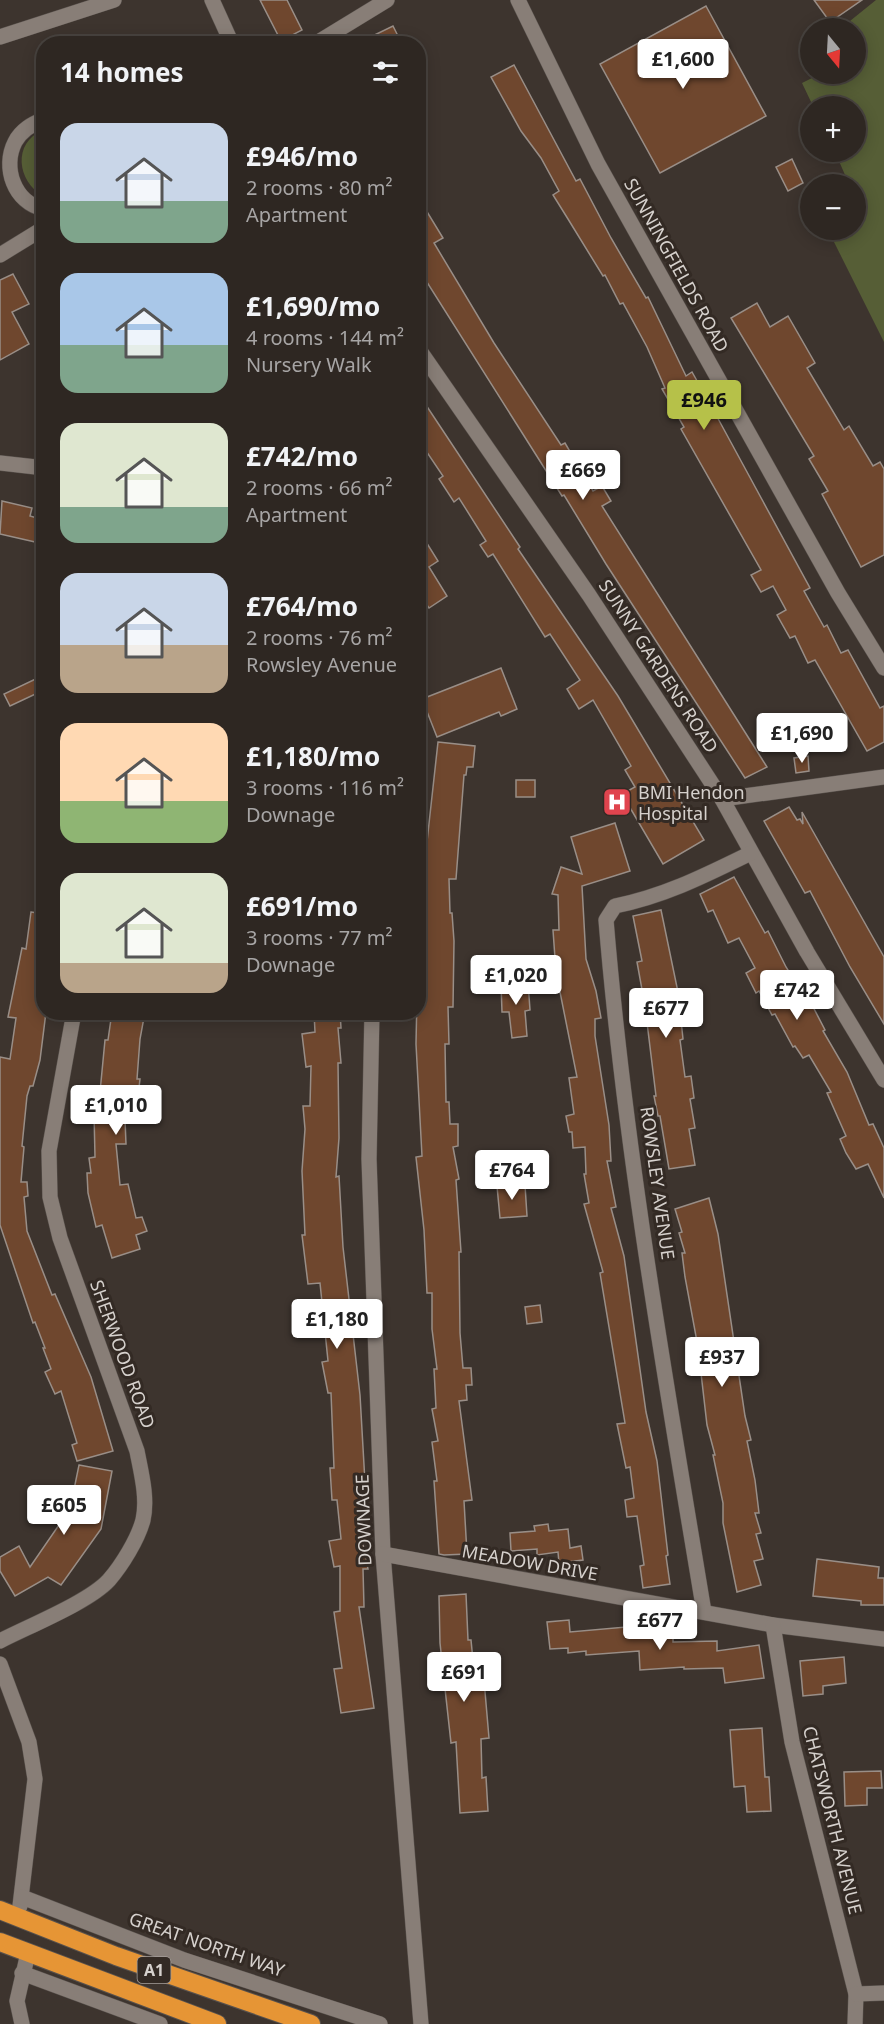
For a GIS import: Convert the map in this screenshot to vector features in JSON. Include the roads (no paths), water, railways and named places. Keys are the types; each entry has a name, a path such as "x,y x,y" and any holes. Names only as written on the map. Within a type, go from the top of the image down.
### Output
{"highway":[{"name":"A1","path":"0,1910 158,1972 311,2024"},
{"name":"A1","path":"0,1942 217,2024"}],"street":[{"path":"0,37 114,0"},
{"path":"212,0 228,36"},
{"path":"328,36 387,0"},
{"name":"SUNNINGFIELDS ROAD","path":"518,0 598,164 838,593 884,668"},
{"path":"36,122 26,128 15,140 5,170 24,199 36,205"},
{"path":"0,255 36,233"},
{"name":"SUNNY GARDENS ROAD","path":"426,360 589,595 722,799 884,1080"},
{"path":"0,463 36,467"},
{"path":"722,799 884,777"},
{"name":"ROWSLEY AVENUE","path":"704,1612 643,1222 621,1059 606,920 615,906 680,888 752,853"},
{"name":"SHERWOOD ROAD","path":"0,1641 83,1598 108,1581 129,1549 143,1519 144,1487 137,1450 60,1238 50,1197 49,1151 73,1020"},
{"name":"DOWNAGE","path":"372,1020 369,1159 383,1554 421,2024"},
{"name":"MEADOW DRIVE","path":"383,1554 773,1625 884,1639"},
{"name":"CHATSWORTH AVENUE","path":"773,1625 792,1742 856,1994 855,2024"},
{"path":"0,1664 29,1742 35,1779 18,1917"},
{"name":"GREAT NORTH WAY","path":"22,1898 184,1960 380,2024"},
{"path":"22,2024 17,2001 28,1953"},
{"path":"22,1973 160,2024"},
{"path":"856,1994 884,1993"}],"place":[{"name":"BMI Hendon Hospital","path":"617,802"}]}
